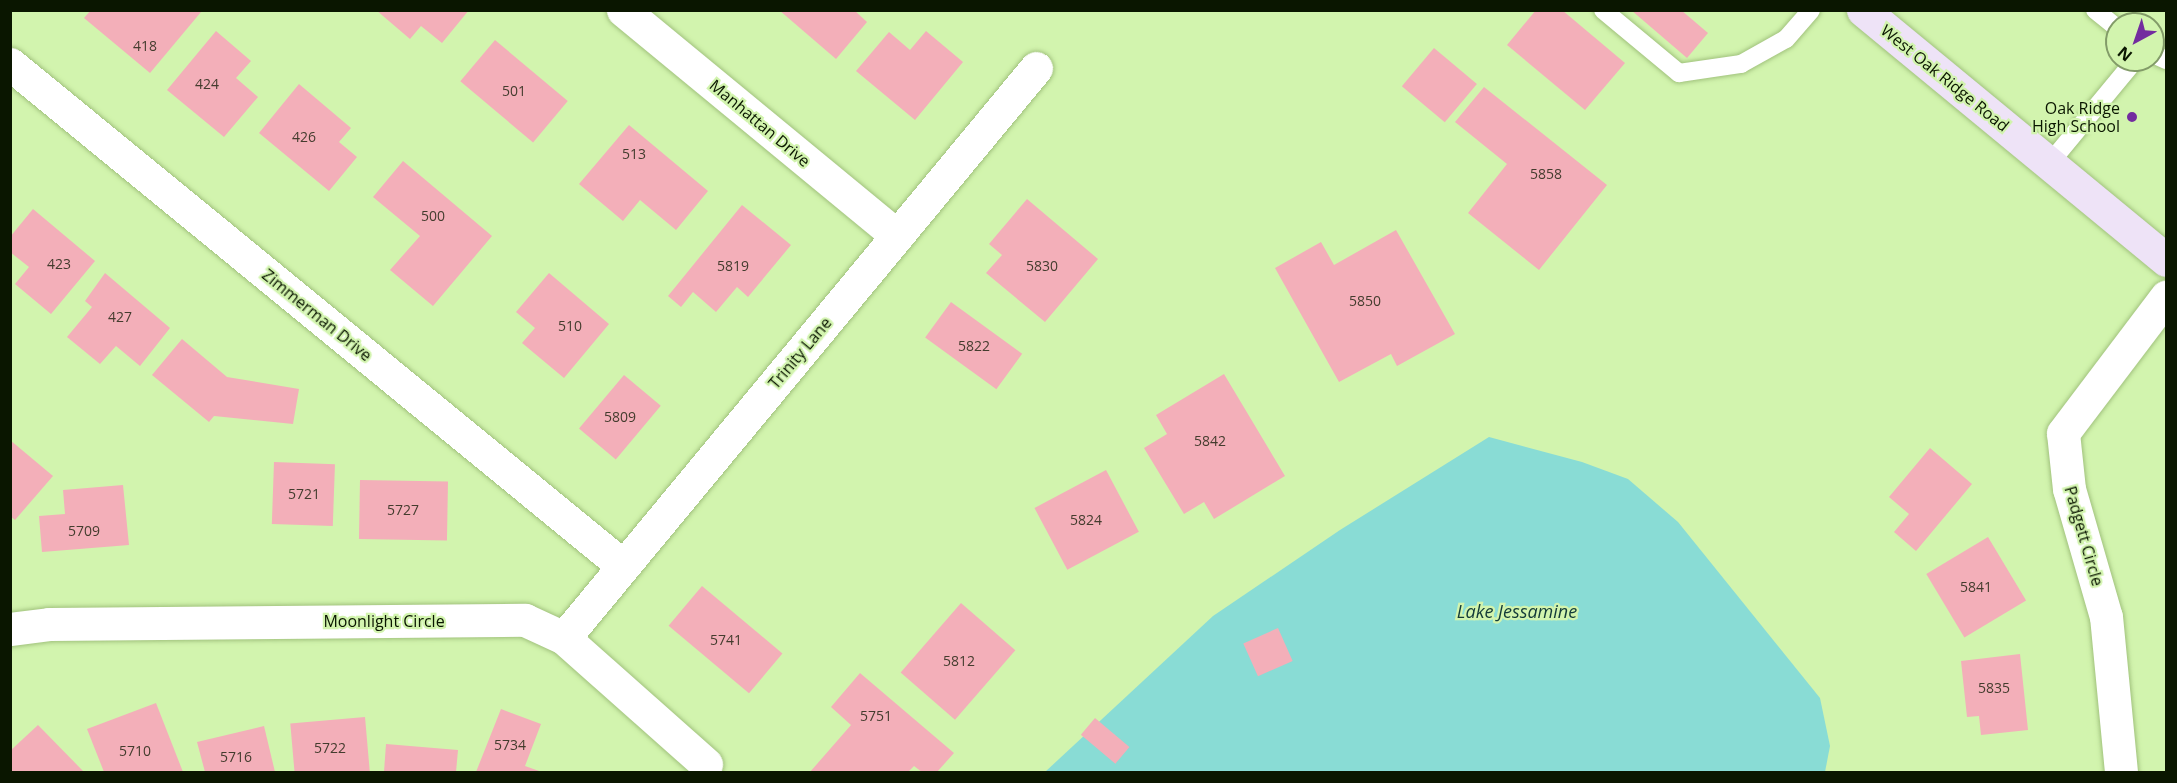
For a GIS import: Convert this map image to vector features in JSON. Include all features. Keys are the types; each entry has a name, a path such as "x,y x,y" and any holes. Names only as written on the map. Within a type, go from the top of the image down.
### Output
{"main road":[{"name":"West Oak Ridge Road","path":"1863,10 2166,260"}],"street":[{"name":"Manhattan Drive","path":"623,10 897,237"},
{"name":"Zimmerman Drive","path":"10,64 623,566"},
{"name":"Trinity Lane","path":"564,638 1036,68"},
{"name":"Padgett Circle","path":"2121,772 2106,617 2068,489 2063,433 2166,297"},
{"name":"Moonlight Circle","path":"10,629 49,624 525,620 564,638 706,764"}],"lane":[{"path":"1604,10 1679,74 1741,64 1786,39 1811,10"},
{"path":"2049,164 2125,72"}],"water":[{"name":"Lake Jessamine","path":"1489,437 1582,462 1628,479 1678,522 1820,698 1830,746 1825,772 1045,772 1213,616 1340,530"}],"building":[{"path":"91,10 199,10 201,12 150,73 84,18"},
{"path":"376,10 469,10 442,43 421,26 410,39"},
{"path":"779,10 854,10 867,22 836,59"},
{"path":"1536,10 1562,10 1625,63 1585,110 1507,45"},
{"path":"1631,10 1681,10 1708,33 1687,58"},
{"path":"216,31 251,61 236,78 258,97 224,137 167,90"},
{"path":"926,31 963,62 915,120 856,71 889,32 910,50"},
{"path":"495,40 568,101 533,142 460,81"},
{"path":"1434,48 1477,84 1445,122 1402,86"},
{"path":"299,84 351,128 339,142 357,157 329,191 259,133"},
{"path":"1484,87 1607,185 1539,270 1468,213 1507,164 1455,122"},
{"path":"629,125 708,191 676,230 640,200 623,221 579,184"},
{"path":"403,161 492,236 433,306 390,270 420,236 373,197"},
{"path":"1027,199 1098,259 1045,322 986,273 1002,255 989,244"},
{"path":"742,205 791,245 748,297 737,287 716,312 693,292 681,307 668,296"},
{"path":"33,209 95,261 51,314 15,284 29,267 10,252 10,237"},
{"path":"1396,230 1455,334 1397,366 1391,354 1339,382 1275,268 1321,242 1334,265"},
{"path":"105,273 170,328 140,366 116,346 100,364 67,337 92,307 85,301"},
{"path":"549,273 609,324 564,378 522,343 535,328 516,312"},
{"path":"951,302 1022,354 996,389 925,338"},
{"path":"182,339 227,377 299,389 293,424 214,416 209,422 152,375"},
{"path":"1224,374 1285,476 1214,519 1204,502 1184,514 1144,448 1167,434 1156,415"},
{"path":"624,375 661,406 616,459 579,429"},
{"path":"10,440 53,476 15,520 10,516"},
{"path":"1930,448 1972,484 1916,551 1894,532 1909,514 1889,497"},
{"path":"274,462 335,464 333,526 272,524"},
{"path":"1106,470 1139,532 1067,570 1034,508"},
{"path":"360,480 448,482 447,541 359,539"},
{"path":"123,485 129,545 42,552 39,516 65,514 63,490"},
{"path":"1988,537 2026,600 1964,638 1926,574"},
{"path":"702,586 782,653 749,693 669,626"},
{"path":"961,603 1015,650 955,720 901,672"},
{"path":"1278,628 1293,661 1258,676 1243,643"},
{"path":"2020,654 2028,730 1981,735 1979,716 1967,717 1961,661"},
{"path":"860,673 954,753 937,772 922,772 914,766 908,772 810,772 851,725 831,707"},
{"path":"156,703 183,772 104,772 87,729"},
{"path":"501,709 541,724 525,766 542,772 476,772"},
{"path":"365,717 370,772 295,772 290,724"},
{"path":"1095,718 1129,747 1115,764 1081,735"},
{"path":"38,725 84,772 10,772 10,751"},
{"path":"264,726 275,772 205,772 197,742"},
{"path":"386,744 458,750 456,772 384,772"}],"place":[{"name":"Oak Ridge High School","path":"2132,117"}]}
